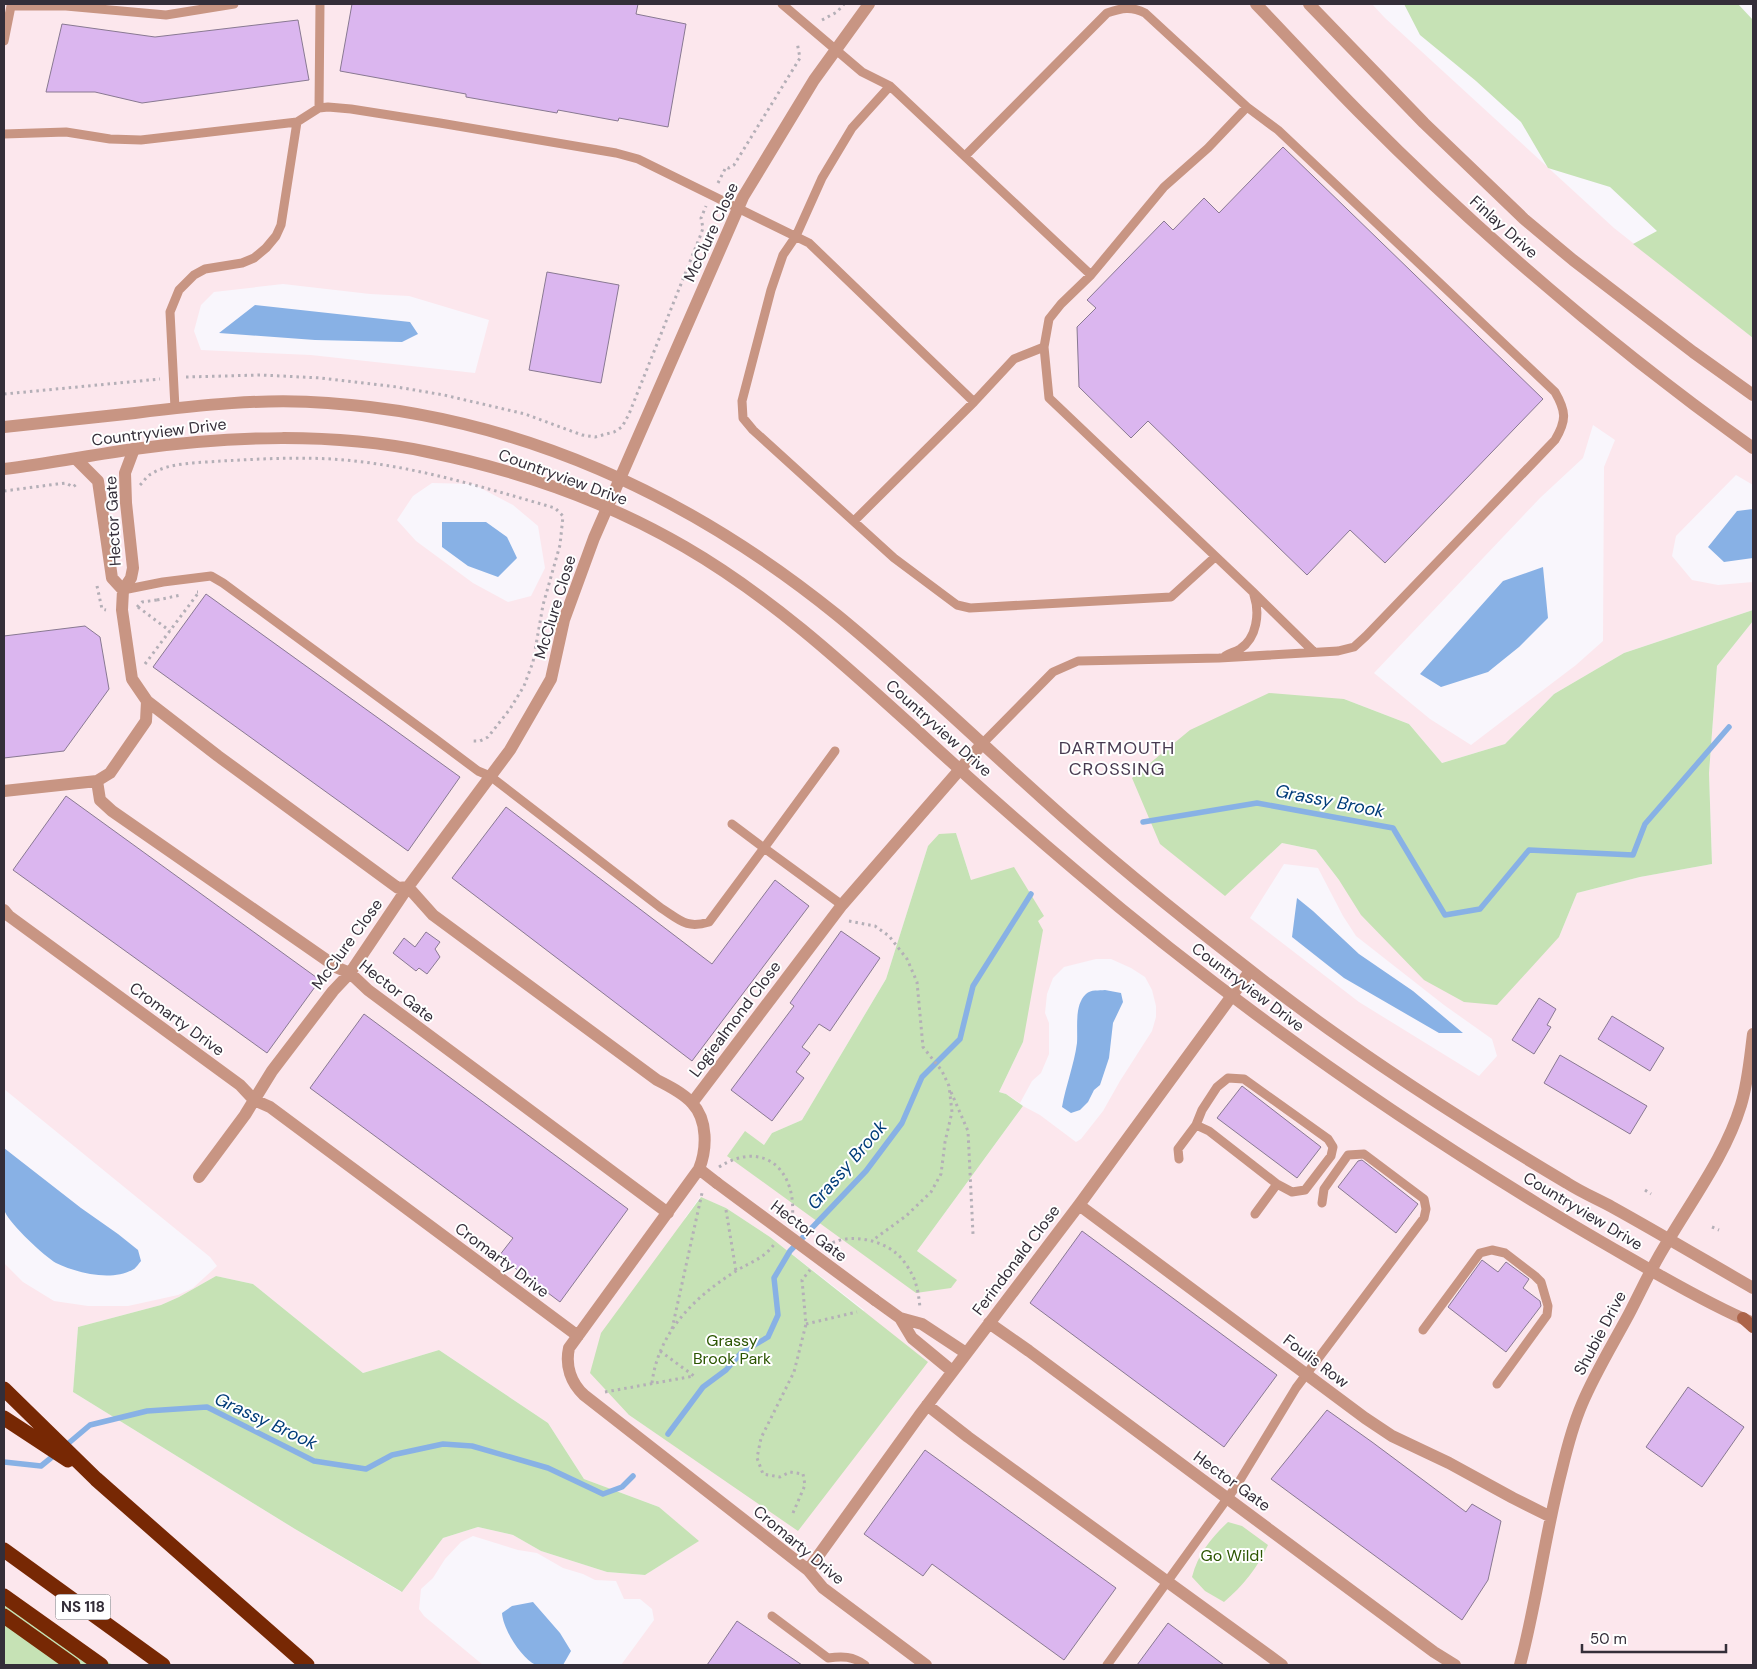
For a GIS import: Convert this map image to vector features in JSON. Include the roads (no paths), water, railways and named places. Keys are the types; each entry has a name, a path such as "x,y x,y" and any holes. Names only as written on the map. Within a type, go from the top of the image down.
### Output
{"highway":[{"path":"4,1389 79,1465 307,1665"},
{"path":"4,1418 79,1465"},
{"name":"NS 118","path":"4,1550 163,1665"},
{"name":"NS 118","path":"4,1596 101,1665"},
{"path":"4,1616 73,1665"}],"main road":[{"path":"1748,1320 1753,1327"}],"street":[{"name":"McClure Close","path":"199,1177 245,1115 272,1071 333,991 350,973 408,887 510,750 551,679 564,620 588,552 743,197 814,80 869,4"},
{"name":"Finlay Drive","path":"1256,4 1361,114 1508,253 1638,362 1753,448"},
{"name":"Finlay Drive","path":"1309,4 1424,123 1530,224 1652,321 1753,395"},
{"name":"Countryview Drive","path":"4,427 228,403 326,403 395,410 502,433 557,452 620,478 702,521 794,582 863,636 1107,855 1250,971 1381,1065 1573,1187 1753,1288"},
{"name":"Countryview Drive","path":"4,470 134,449 209,441 270,438 331,440 425,451 471,462 546,485 607,507 686,548 763,599 836,657 1084,878 1231,996 1324,1065 1409,1123 1564,1220 1695,1296 1748,1320"},
{"name":"Hector Gate","path":"134,449 125,473 126,503 133,568 131,578 123,590 122,610 132,679 147,701 218,756 398,888 408,887 433,915 657,1080 678,1092 692,1103"},
{"name":"Hector Gate","path":"76,459 98,481 112,578 123,590"},
{"path":"4,791 97,781 110,772 142,729 146,722 147,701"},
{"name":"Logiealmond Close","path":"578,1336 699,1170 704,1158 705,1140 699,1113 692,1103 842,905 982,744"},
{"name":"Hector Gate","path":"97,781 100,800 112,811 338,968 350,973 368,990 668,1213"},
{"name":"Cromarty Drive","path":"4,910 22,926 240,1085 254,1100 270,1107 578,1336 569,1348 567,1358 569,1372 578,1390 808,1570 823,1588 926,1665"},
{"name":"Ferindonald Close","path":"808,1570 952,1371 1079,1205 1250,971"},
{"name":"Shubie Drive","path":"1520,1665 1551,1517 1567,1451 1581,1406 1650,1270 1693,1201 1726,1142 1741,1104 1752,1062 1753,1034"},
{"name":"Hector Gate","path":"699,1170 716,1177 900,1318 922,1324 966,1353"},
{"name":"Foulis Row","path":"1079,1205 1365,1418 1392,1436 1449,1462 1551,1517"},
{"name":"Hector Gate","path":"900,1318 912,1338 952,1371"},
{"name":"Hector Gate","path":"989,1324 1037,1357 1434,1652 1455,1665"},
{"path":"927,1405 976,1443 1282,1665"}],"lane":[{"path":"4,42 10,6 66,6 166,15 234,4"},
{"path":"319,108 320,4"},
{"path":"782,4 862,72 890,86 1091,274"},
{"path":"965,156 1107,13 1123,7 1136,8 1145,13 1247,107 1278,130 1555,392 1564,408 1563,427 1556,440 1366,636 1354,646 1338,651 1219,658 1078,661 1053,672 982,744"},
{"path":"890,86 852,128 822,178 796,236 783,254 771,290 742,401 743,418 753,430 894,558 957,605 970,608 1172,597 1215,557"},
{"path":"1247,107 1208,148 1164,187 1091,274 1049,319 1044,347 1050,398 1314,652"},
{"path":"4,134 66,132 110,139 141,140 297,122 319,108 351,108 616,153 638,159 809,243 974,402"},
{"path":"174,408 170,312 179,290 194,275 205,269 242,263 254,258 276,236 281,224 297,122"},
{"path":"854,521 974,402 1014,359 1044,347"},
{"path":"123,590 163,582 211,576 223,583 478,771 490,776 661,908 682,922 696,926 709,922 835,751"},
{"path":"1219,658 1241,648 1256,630 1257,604 1253,592"},
{"path":"732,824 842,905"},
{"path":"1179,1159 1178,1149 1196,1125 1202,1110 1217,1087 1228,1078 1244,1079 1328,1139 1333,1147 1331,1156 1305,1190 1292,1192 1277,1184 1209,1131 1196,1125"},
{"path":"1107,1665 1228,1498 1292,1394 1424,1218 1426,1208 1424,1199 1364,1154 1348,1155 1324,1189 1322,1203"},
{"path":"1255,1214 1277,1184"},
{"path":"1423,1330 1480,1253 1492,1250 1505,1253 1541,1282 1548,1306 1547,1315 1497,1384"},
{"path":"772,1616 828,1658 844,1656 858,1660 865,1665"}],"water":[{"path":"255,305 410,322 418,334 402,342 315,340 219,333"},
{"path":"1753,509 1753,558 1724,562 1708,547 1737,511"},
{"path":"442,522 486,522 507,537 517,558 498,577 468,566 442,547"},
{"path":"1543,567 1548,618 1519,647 1488,672 1441,687 1420,674 1503,581"},
{"path":"1297,898 1359,954 1413,991 1463,1033 1439,1033 1344,978 1292,937"},
{"path":"1105,990 1121,993 1123,1002 1113,1023 1109,1058 1100,1085 1094,1090 1088,1102 1080,1110 1071,1113 1062,1107 1076,1051 1078,1010 1082,999 1088,992"},
{"path":"4,1148 138,1250 141,1261 136,1268 115,1275 84,1273 56,1263 36,1247 8,1218 5,1212 3,1192"},
{"path":"533,1602 560,1633 571,1651 563,1665 536,1665 524,1656 509,1635 502,1613 512,1606"}],"waterway":[{"name":"Grassy Brook","path":"1143,822 1257,803 1393,828 1445,915 1480,909 1529,850 1633,855 1645,824 1729,727"},
{"name":"Grassy Brook","path":"668,1434 703,1387 726,1370 741,1353 768,1337 778,1315 774,1278 790,1251 866,1171 902,1123 922,1077 960,1039 973,986 1031,894"},
{"name":"Grassy Brook","path":"64,1447 90,1425 147,1411 207,1407 314,1461 366,1469 392,1455 443,1444 472,1446 548,1468 603,1494 622,1487 633,1476"},
{"name":"Grassy Brook","path":"4,1462 41,1466 57,1453"}],"district":[{"name":"DARTMOUTH CROSSING","path":"1117,758"}],"park label":[{"name":"Grassy Brook Park","path":"732,1349"},
{"name":"Go Wild!","path":"1232,1555"}]}
